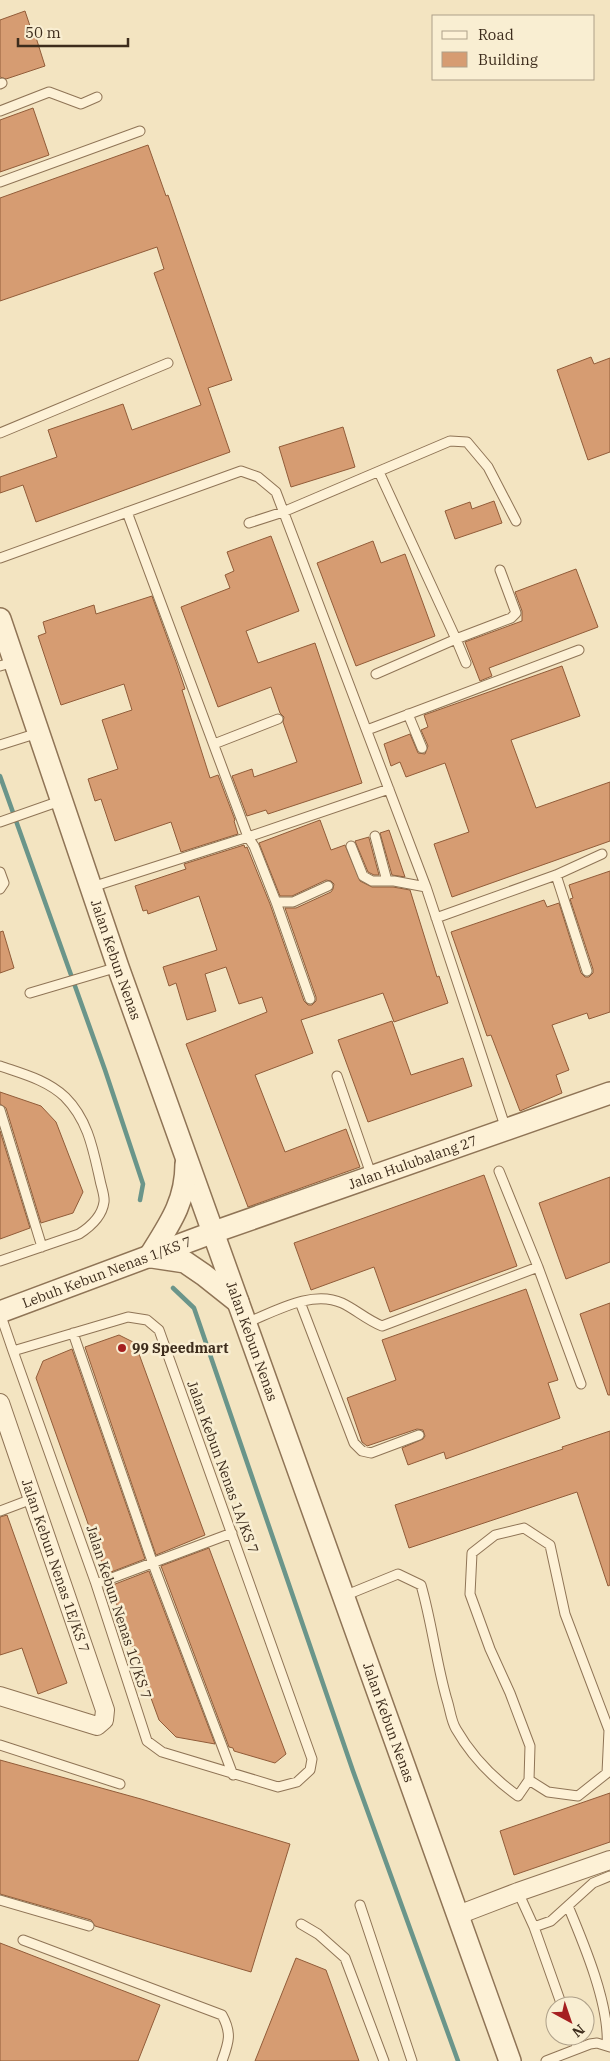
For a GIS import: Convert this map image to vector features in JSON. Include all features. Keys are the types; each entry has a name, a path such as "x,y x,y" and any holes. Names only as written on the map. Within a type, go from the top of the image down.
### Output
{"street":[{"name":"Jalan Kebun Nenas","path":"0,619 7,664 38,733 118,967 510,2061"},
{"name":"Jalan Hulubalang 27","path":"214,1232 610,1093"},
{"path":"186,1157 186,1181 176,1215 158,1253 185,1262 204,1274 238,1302"},
{"name":"Lebuh Kebun Nenas 1/KS 7","path":"0,1312 214,1232"},
{"name":"Jalan Kebun Nenas 1E/KS 7","path":"0,1403 105,1710 104,1720 96,1726 0,1696"},
{"path":"458,1915 610,1860"}],"lane":[{"path":"0,111 50,92 81,104 97,97"},
{"path":"0,182 140,131"},
{"path":"0,433 168,363"},
{"path":"249,523 283,512 450,441 467,442 488,467 516,521"},
{"path":"0,558 241,471 258,477 276,492 426,887 506,1130"},
{"path":"379,472 466,663"},
{"path":"127,512 248,837 254,846 276,902 310,998"},
{"path":"376,674 456,639 511,618 516,614 500,570"},
{"path":"367,730 579,650"},
{"path":"408,714 422,748"},
{"path":"214,744 278,719"},
{"path":"0,745 38,733"},
{"path":"90,888 389,789"},
{"path":"0,822 60,800"},
{"path":"375,836 387,880"},
{"path":"351,846 363,876 372,881 387,880 426,887"},
{"path":"436,918 556,874 602,854"},
{"path":"0,872 4,883 0,889"},
{"path":"556,874 587,971"},
{"path":"276,902 293,902 328,886"},
{"path":"30,993 118,967"},
{"path":"0,1066 46,1082 65,1097 81,1117 91,1139 104,1201 98,1216 89,1228 79,1234 0,1261"},
{"path":"337,1076 372,1177"},
{"path":"0,1110 42,1247"},
{"path":"499,1172 538,1267 581,1384"},
{"path":"246,1323 316,1297 341,1302 366,1320 382,1326 538,1267"},
{"path":"300,1302 354,1443 362,1451 371,1453 419,1435"},
{"name":"Jalan Kebun Nenas 1C/KS 7","path":"0,1312 96,1584 147,1741 162,1752 233,1775 278,1787 297,1782 310,1770 312,1759"},
{"name":"Jalan Kebun Nenas 1A/KS 7","path":"13,1351 128,1317 147,1320 159,1330 312,1759"},
{"path":"73,1333 153,1564 233,1775"},
{"path":"0,1511 32,1499"},
{"path":"344,1596 398,1574 421,1585 430,1616 440,1678 455,1728 475,1756 506,1787 518,1796 528,1780 530,1746 510,1693 490,1649 470,1594 472,1553 495,1535 524,1528 550,1545 565,1614 609,1730 607,1772 578,1796 548,1792 528,1780"},
{"path":"96,1584 232,1533"},
{"path":"0,1745 120,1784"},
{"path":"534,1927 551,1921 593,1883 610,1876"},
{"path":"518,1892 534,1927 558,1996"},
{"path":"0,1900 88,1926"},
{"path":"360,1905 412,2061"},
{"path":"546,2061 578,2048 597,2043 608,2047 608,2030 605,2015 585,1947 568,1906"},
{"path":"301,1924 318,1934 345,1958 384,2061"},
{"path":"23,1940 222,2015 228,2027 228,2046 222,2061"}],"building":[{"path":"25,11 31,29 33,28 45,66 6,79 0,77 0,20"},
{"path":"33,108 49,155 0,172 0,120"},
{"path":"148,145 166,196 168,195 232,380 208,388 230,452 36,522 23,485 0,493 0,477 57,457 48,430 123,404 132,430 201,405 154,273 164,269 157,247 0,301 0,198"},
{"path":"591,357 594,364 610,358 610,452 588,460 557,370"},
{"path":"343,427 355,467 291,487 279,447"},
{"path":"494,501 502,523 455,539 445,511 470,502 472,509"},
{"path":"271,536 299,611 246,631 258,663 315,643 362,783 268,814 266,810 247,816 232,776 252,769 254,777 297,762 283,722 284,717 280,713 271,687 218,707 181,607 230,588 225,575 234,571 227,552"},
{"path":"373,541 381,563 405,554 435,636 356,666 317,563"},
{"path":"576,569 598,627 489,668 492,676 480,681 465,642 522,621 522,611 515,592"},
{"path":"152,596 185,689 182,690 210,778 218,775 235,820 238,834 181,852 171,822 115,841 101,799 95,801 88,779 118,769 102,720 132,710 124,684 61,705 38,636 46,633 43,622 94,605 96,614"},
{"path":"562,666 580,716 511,740 536,808 610,782 610,841 452,897 434,844 469,832 445,763 406,777 400,762 391,766 384,744 410,734 418,753 425,754 428,746 421,730 428,727 424,715"},
{"path":"320,820 331,850 345,845 360,881 372,887 393,887 410,890 437,977 439,976 448,1003 394,1022 383,993 301,1020 313,1053 255,1075 285,1152 346,1129 360,1167 248,1207 186,1044 267,1012 262,997 239,1004 226,967 205,974 216,1011 187,1020 176,983 169,986 163,967 217,950 199,896 148,914 147,910 143,911 135,886 186,869 184,864 244,845 245,848 247,847 270,904 304,1001 308,1005 312,1005 316,1001 316,997 285,908 296,908 331,892 334,884 326,880 292,896 280,896 259,843"},
{"path":"389,830 405,877 392,875 380,833"},
{"path":"369,837 379,875 368,872 355,841"},
{"path":"610,871 610,1012 589,1019 587,1013 552,1025 569,1070 556,1075 562,1093 520,1111 491,1035 487,1036 451,932 544,900 547,907 559,903 581,973 585,977 589,977 593,973 593,969 570,899 573,898 569,885"},
{"path":"3,931 14,968 0,973 0,932"},
{"path":"392,1021 411,1075 463,1058 472,1086 368,1122 338,1040"},
{"path":"0,1092 41,1106 56,1122 83,1192 73,1213 41,1223 6,1108 0,1104"},
{"path":"0,1131 30,1228 0,1239"},
{"path":"484,1175 517,1266 390,1312 374,1267 311,1290 294,1243"},
{"path":"610,1177 610,1262 566,1279 539,1203"},
{"path":"526,1289 558,1380 548,1383 560,1418 446,1459 444,1452 408,1465 402,1448 423,1439 425,1436 423,1430 417,1429 367,1446 362,1442 347,1398 396,1380 382,1340"},
{"path":"610,1303 610,1395 608,1395 580,1314"},
{"path":"119,1335 135,1343 205,1535 156,1555 85,1347"},
{"path":"72,1349 145,1559 106,1574 36,1378 43,1361"},
{"path":"610,1431 610,1585 608,1586 577,1492 409,1548 395,1505 563,1449 562,1447"},
{"path":"7,1515 67,1683 38,1694 22,1648 0,1655 0,1517"},
{"path":"209,1548 286,1754 275,1763 234,1751 233,1748 229,1747 161,1566"},
{"path":"149,1571 215,1744 176,1737 159,1720 110,1586"},
{"path":"0,1760 141,1799 290,1844 251,1972 95,1926 91,1920 0,1894"},
{"path":"610,1793 610,1842 514,1875 500,1831"},
{"path":"0,1943 160,2005 138,2061 0,2061"},
{"path":"296,1958 326,1970 359,2061 255,2061"}],"waterway":[{"path":"0,776 105,1070 143,1184 140,1200"},
{"path":"173,1288 194,1308 353,1771 458,2061"}],"place":[{"name":"99 Speedmart","path":"122,1348"}]}
